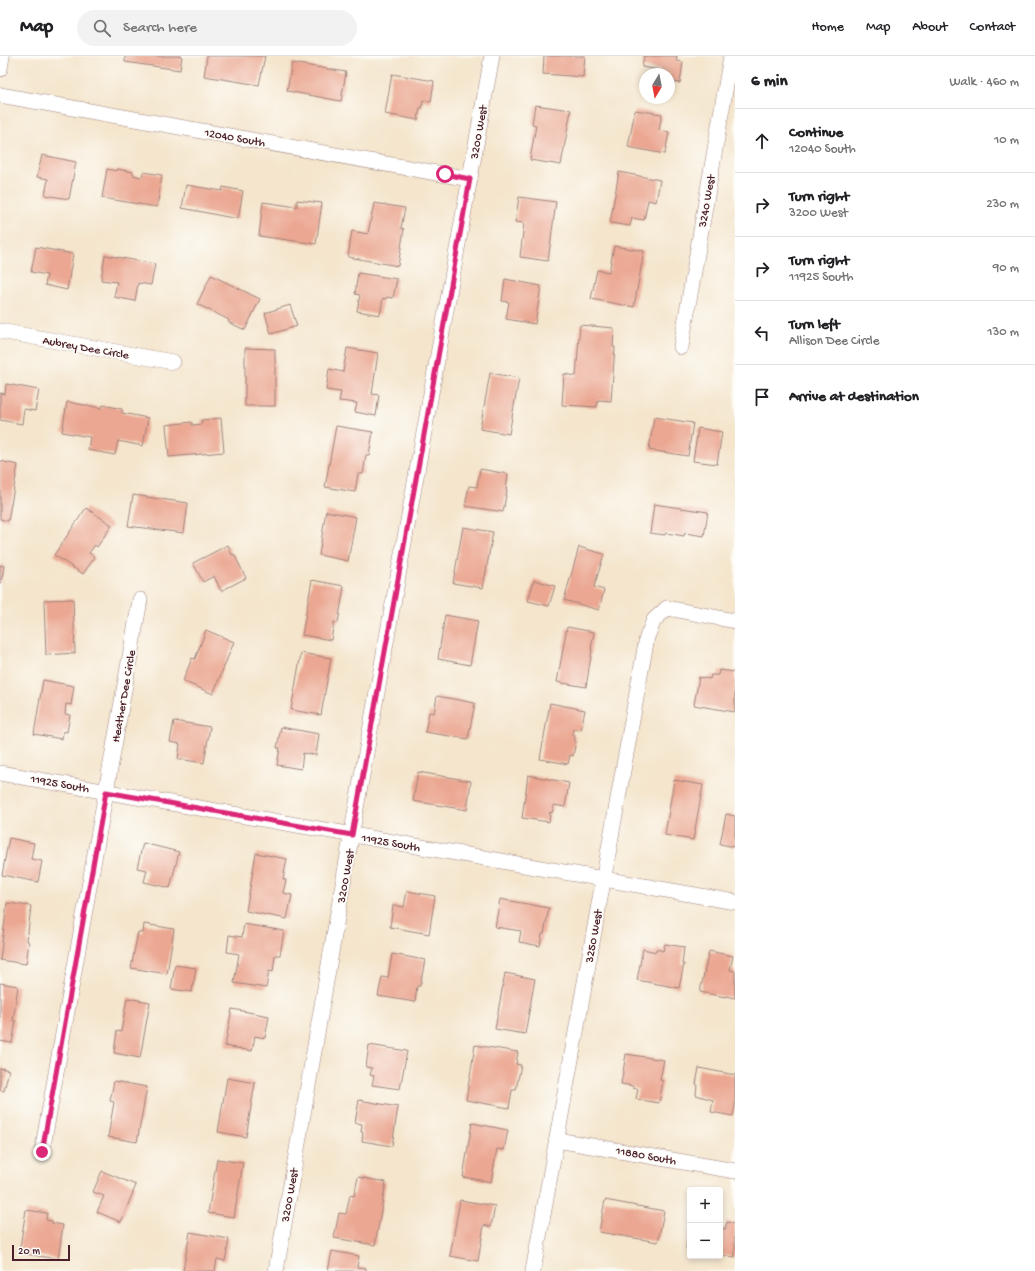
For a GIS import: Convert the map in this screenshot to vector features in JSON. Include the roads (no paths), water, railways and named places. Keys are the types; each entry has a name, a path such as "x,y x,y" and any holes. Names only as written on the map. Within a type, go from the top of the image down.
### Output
{"street":[{"path":"0,69 2,56"},
{"name":"3200 West","path":"276,1271 352,835 492,56"},
{"name":"3240 West","path":"681,347 731,56"},
{"name":"12040 South","path":"0,94 470,179"},
{"name":"Aubrey Dee Circle","path":"0,331 173,362"},
{"name":"Heather Dee Circle","path":"42,1152 140,600"},
{"name":"3250 West","path":"533,1271 647,637 654,620 667,608 735,621"},
{"name":"11925 South","path":"0,773 735,902"},
{"name":"11880 South","path":"557,1140 735,1171"}]}
